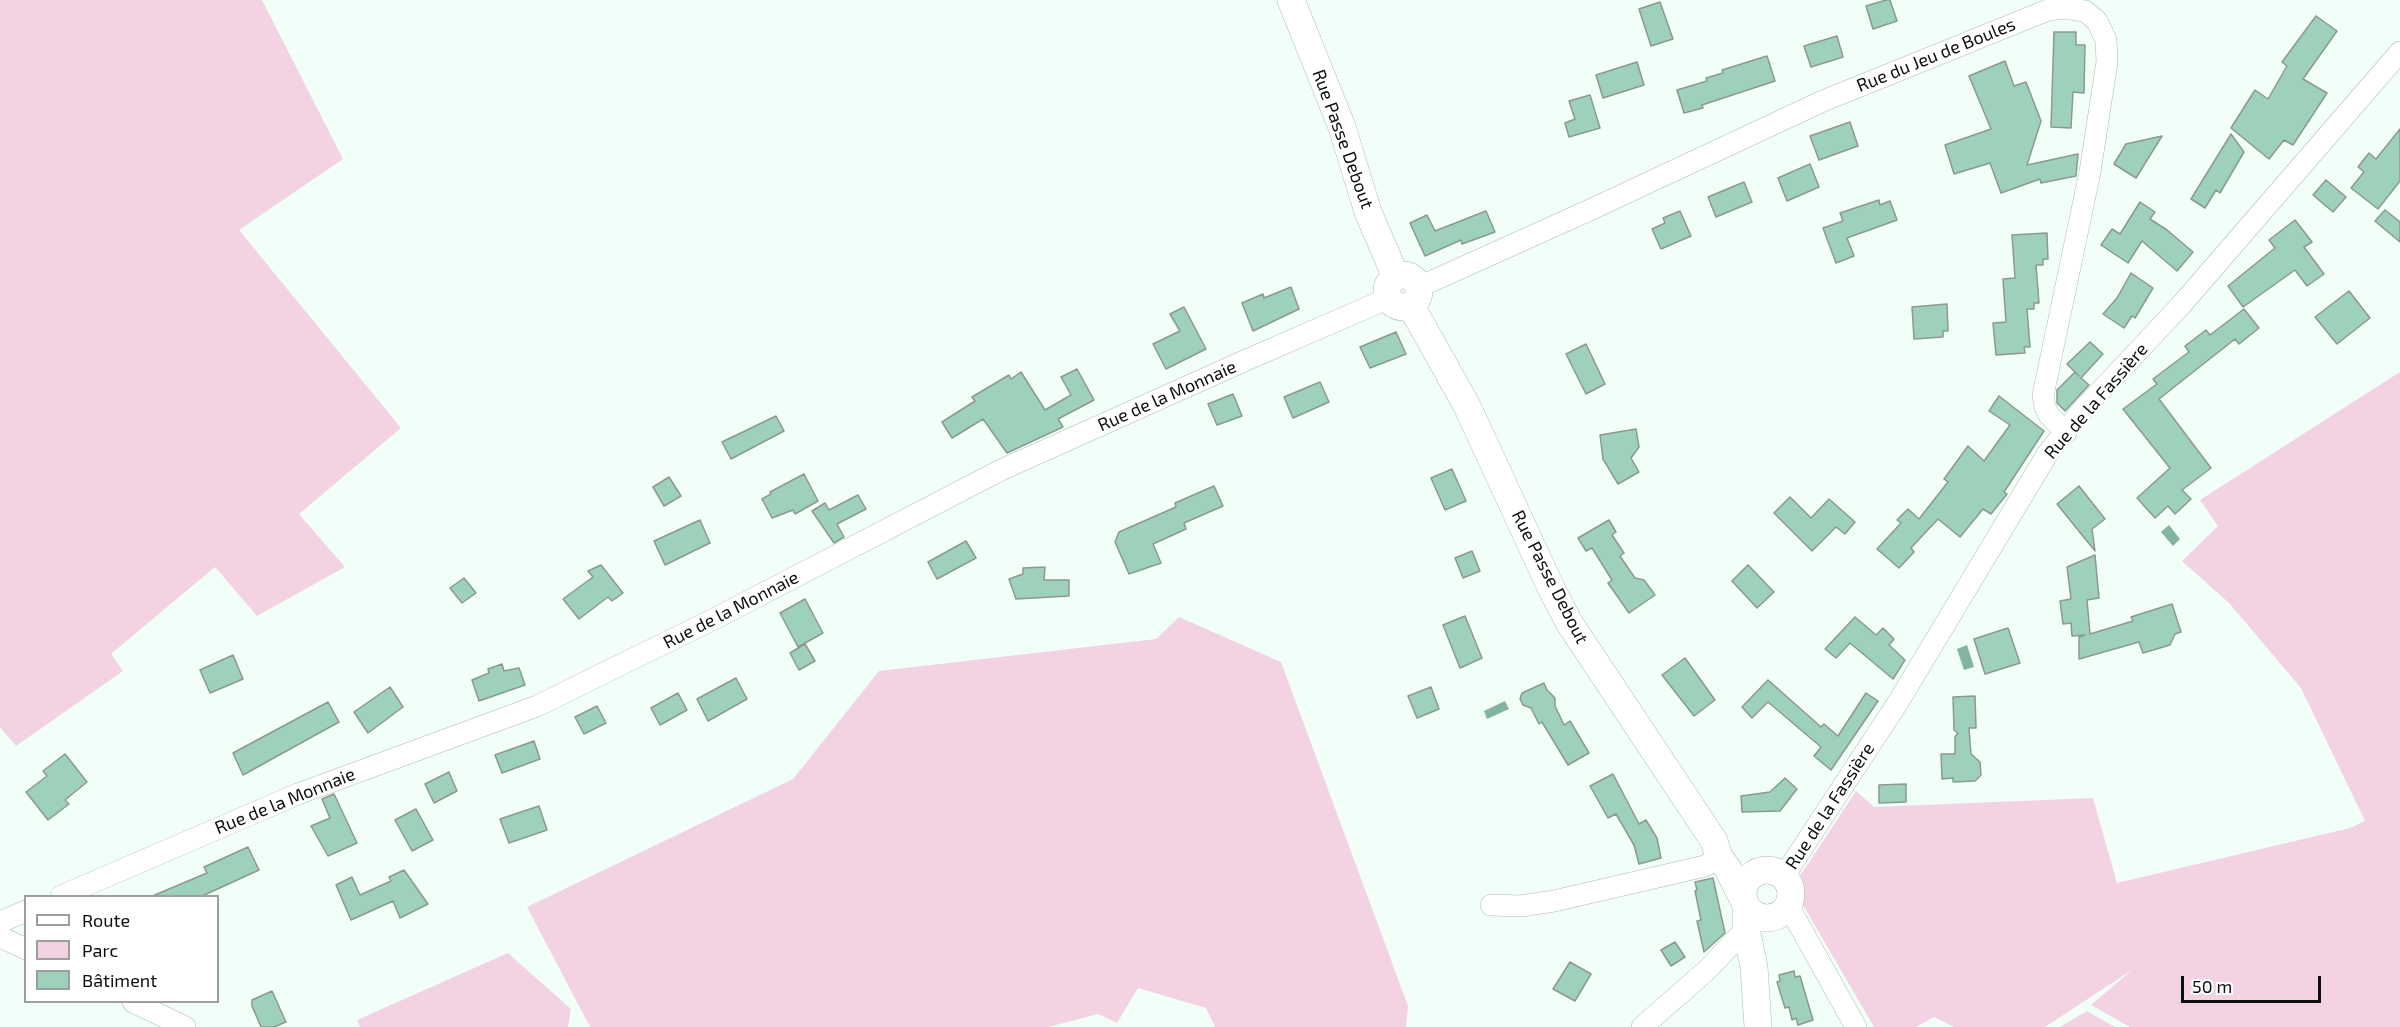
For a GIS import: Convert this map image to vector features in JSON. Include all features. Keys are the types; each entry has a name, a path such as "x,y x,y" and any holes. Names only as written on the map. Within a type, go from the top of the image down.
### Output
{"main road":[{"name":"Rue Passe Debout","path":"1291,0 1342,127 1368,212 1404,292 1467,406 1552,590 1570,624 1757,913"},
{"path":"1717,849 1773,873 1791,891 1791,899 1757,913"},
{"path":"1758,1027 1754,967 1758,939 1757,913 1743,892 1749,878 1773,873"}],"street":[{"name":"Rue du Jeu de Boules","path":"1404,292 1571,219 1823,101 2048,10 2064,8 2085,11 2097,21 2106,40 2107,62 2090,172 2043,395 2049,415 2066,433"},
{"name":"Rue de la Fassière","path":"1773,873 1931,649 2048,453 2080,413 2182,304 2400,52"},
{"name":"Rue de la Monnaie","path":"66,895 308,789 537,706 724,613 1001,470 1404,292"},
{"path":"1491,905 1521,906 1554,901 1706,866 1717,849"},
{"path":"0,922 24,912"},
{"path":"1642,1027 1707,970 1757,913 1794,916 1856,1027"},
{"path":"0,937 24,948"},
{"path":"135,1003 185,1027"}],"green space":[{"path":"0,0 262,0 343,159 239,230 401,428 299,514 345,567 257,616 215,567 111,654 123,671 16,746 0,727"},
{"path":"2400,372 2400,883 2398,882 2400,884 2400,1027 2130,1027 2091,1005 2132,970 2045,1027 1954,1027 1934,1017 1916,1027 1874,1027 1800,900 1800,876 1856,791 1874,807 2093,798 2117,883 2350,828 2365,821 2301,688 2229,603 2182,561 2218,526 2200,500"},
{"path":"1179,617 1281,662 1408,1006 1406,1027 1215,1027 1206,1008 1138,988 1117,1023 1098,1014 1048,1027 590,1027 527,907 793,779 879,671 1156,639"},
{"path":"508,953 571,1009 568,1027 360,1027 357,1020"},
{"path":"2087,1011 2115,1027 2060,1027"}],"shaded area":[{"path":"2169,525 2180,539 2173,546 2161,532"},
{"path":"1967,645 1974,667 1964,670 1957,649"},
{"path":"1505,701 1509,709 1487,719 1484,711"}],"building":[{"path":"1890,0 1897,21 1873,29 1866,6"},
{"path":"1660,2 1673,39 1651,46 1639,9"},
{"path":"2316,16 2337,31 2303,79 2327,93 2293,145 2284,140 2269,159 2231,128 2255,90 2268,99 2287,66 2282,62"},
{"path":"2054,32 2076,32 2076,45 2085,45 2084,93 2073,92 2071,128 2051,127"},
{"path":"1837,36 1843,57 1811,67 1804,46"},
{"path":"1767,56 1775,81 1684,113 1677,90 1707,81 1706,78 1723,73 1722,70"},
{"path":"2005,61 2014,86 2026,82 2041,121 2027,165 2078,154 2076,176 2041,183 2040,179 2001,193 1990,163 1954,174 1945,145 1991,129 1969,76"},
{"path":"1637,62 1644,85 1603,98 1596,75"},
{"path":"1590,95 1600,128 1569,137 1565,123 1575,119 1569,101"},
{"path":"1850,122 1858,146 1819,160 1810,136"},
{"path":"2400,129 2400,181 2378,209 2351,188 2364,172 2358,167 2369,153 2376,159"},
{"path":"2231,134 2244,152 2220,193 2216,190 2205,208 2191,199"},
{"path":"2162,136 2136,178 2114,164 2126,144"},
{"path":"1810,164 1819,187 1787,201 1778,178"},
{"path":"2326,180 2346,197 2333,212 2313,195"},
{"path":"1744,182 1752,202 1716,217 1708,197"},
{"path":"1879,200 1880,205 1890,201 1897,220 1847,238 1854,256 1836,263 1823,228 1843,221 1840,213"},
{"path":"2140,202 2155,212 2150,219 2193,252 2177,271 2142,241 2128,263 2101,245 2112,229 2120,234"},
{"path":"2385,210 2400,222 2400,242 2375,221"},
{"path":"1486,211 1495,232 1462,244 1461,240 1425,256 1410,223 1427,215 1435,231"},
{"path":"1680,211 1691,236 1661,249 1652,229 1665,223 1663,218"},
{"path":"2295,220 2312,242 2304,247 2324,274 2307,286 2295,270 2243,307 2228,286 2275,248 2269,240"},
{"path":"2047,233 2048,259 2043,259 2043,265 2036,265 2039,303 2034,303 2034,309 2027,309 2030,347 2024,347 2025,353 1996,355 1993,323 2006,322 2003,279 2015,278 2012,235"},
{"path":"2131,273 2153,288 2135,318 2132,316 2124,328 2103,314 2117,298"},
{"path":"1291,287 1299,309 1253,331 1242,303 1263,294 1264,298"},
{"path":"2349,291 2370,318 2337,344 2315,317"},
{"path":"1947,304 1948,331 1943,331 1943,337 1914,339 1912,307"},
{"path":"1184,307 1206,349 1166,369 1153,344 1180,331 1170,314"},
{"path":"2244,309 2259,328 2239,344 2235,339 2159,399 2211,468 2182,490 2191,499 2175,514 2168,506 2155,518 2137,498 2170,468 2123,409 2157,384 2153,379 2189,352 2185,346 2206,330 2210,335"},
{"path":"1396,332 1406,354 1370,368 1360,347"},
{"path":"2090,342 2103,354 2081,378 2089,385 2065,411 2057,403 2057,390 2075,372 2067,364"},
{"path":"1586,344 1605,384 1586,394 1566,354"},
{"path":"1077,369 1094,400 1058,419 1063,427 1007,453 983,419 952,438 942,422 975,401 972,397 1009,375 1011,379 1021,372 1045,410 1071,395 1061,377"},
{"path":"1320,382 1329,402 1293,418 1284,397"},
{"path":"1233,394 1242,416 1217,425 1208,404"},
{"path":"1999,396 2044,431 2004,492 2007,494 1991,514 1983,509 1960,537 1938,519 1911,548 1914,552 1899,568 1877,549 1901,523 1897,520 1908,509 1919,519 1948,482 1944,479 1968,446 1984,461 2010,425 1989,411"},
{"path":"776,416 784,431 731,459 722,442"},
{"path":"1636,429 1639,447 1631,458 1639,472 1618,484 1603,459 1600,435"},
{"path":"1452,469 1466,501 1445,510 1431,478"},
{"path":"804,474 818,501 795,514 793,510 772,518 762,499 771,494 770,492"},
{"path":"669,477 681,496 664,506 653,487"},
{"path":"1214,486 1223,506 1184,523 1186,529 1153,544 1161,563 1129,574 1115,542 1119,532 1176,507 1175,503"},
{"path":"2079,486 2105,519 2092,529 2095,551 2057,504"},
{"path":"858,495 866,509 837,524 844,537 834,543 812,511 825,503 829,510"},
{"path":"1790,497 1811,518 1829,499 1855,522 1845,534 1836,527 1812,551 1774,513"},
{"path":"700,520 710,543 665,565 654,541"},
{"path":"1609,520 1616,532 1612,535 1624,553 1620,556 1635,578 1644,580 1655,595 1629,613 1608,583 1612,580 1592,548 1586,551 1578,538"},
{"path":"966,541 976,558 937,579 928,562"},
{"path":"1472,551 1480,571 1463,578 1455,558"},
{"path":"2095,555 2099,598 2087,600 2090,634 2133,621 2131,617 2172,604 2181,632 2175,634 2170,645 2143,653 2139,642 2079,659 2079,637 2085,635 2072,636 2071,623 2063,624 2060,601 2071,599 2067,567"},
{"path":"601,565 623,593 612,601 608,597 579,619 563,599 593,577 588,571"},
{"path":"1748,565 1774,592 1757,608 1732,581"},
{"path":"1045,567 1044,580 1069,580 1069,596 1016,599 1009,579 1023,574 1023,568"},
{"path":"464,578 476,593 462,603 450,588"},
{"path":"805,599 823,633 798,647 780,613"},
{"path":"1465,616 1482,658 1460,668 1443,625"},
{"path":"1855,617 1876,635 1883,628 1894,639 1889,645 1905,660 1893,679 1850,643 1836,658 1825,649"},
{"path":"2008,628 2020,663 1985,674 1974,639"},
{"path":"805,644 815,661 799,670 790,653"},
{"path":"233,655 243,679 210,693 200,670"},
{"path":"1685,658 1715,700 1694,716 1662,675"},
{"path":"502,664 504,671 519,668 525,685 479,701 472,680 489,673 488,669"},
{"path":"736,678 747,699 708,721 697,699"},
{"path":"1768,680 1821,727 1824,724 1838,736 1866,693 1878,701 1831,770 1814,756 1821,747 1768,702 1752,718 1742,707"},
{"path":"1544,683 1555,698 1555,706 1564,725 1570,721 1589,753 1568,765 1542,722 1539,724 1531,708 1523,705 1520,699 1522,693"},
{"path":"390,687 403,707 368,733 354,712"},
{"path":"1431,687 1439,709 1417,718 1408,696"},
{"path":"678,693 687,710 660,725 651,708"},
{"path":"1975,696 1976,728 1969,728 1971,754 1980,762 1981,775 1975,781 1953,782 1953,778 1942,779 1941,754 1955,754 1955,737 1958,733 1954,730 1953,697"},
{"path":"328,702 339,722 243,775 233,753"},
{"path":"597,706 606,723 584,734 575,717"},
{"path":"534,741 540,759 502,773 495,755"},
{"path":"65,754 87,782 65,800 69,804 48,820 26,792 47,776 43,771"},
{"path":"449,772 457,791 434,803 425,784"},
{"path":"1613,774 1639,824 1646,820 1657,838 1661,858 1639,864 1634,845 1616,814 1608,818 1590,786"},
{"path":"1785,778 1797,789 1780,811 1742,812 1741,796 1770,792"},
{"path":"1906,784 1906,802 1879,803 1879,785"},
{"path":"334,794 357,843 328,856 311,826 330,818 322,799"},
{"path":"539,806 547,830 509,843 500,819"},
{"path":"416,809 433,840 412,851 395,820"},
{"path":"248,847 259,870 204,895 155,895 207,873 204,867"},
{"path":"404,870 428,904 400,918 393,901 351,920 336,885 352,877 360,895 391,881 389,877"},
{"path":"1713,878 1725,933 1704,952 1697,921 1701,920 1695,882"},
{"path":"1675,942 1685,957 1671,966 1661,950"},
{"path":"1570,962 1591,974 1575,1001 1553,989"},
{"path":"1794,971 1795,977 1800,976 1813,1020 1798,1025 1796,1018 1792,1020 1789,1007 1785,1008 1777,982 1780,981 1779,975"},
{"path":"272,991 286,1022 274,1027 261,1027 252,1006 252,1000"}]}
